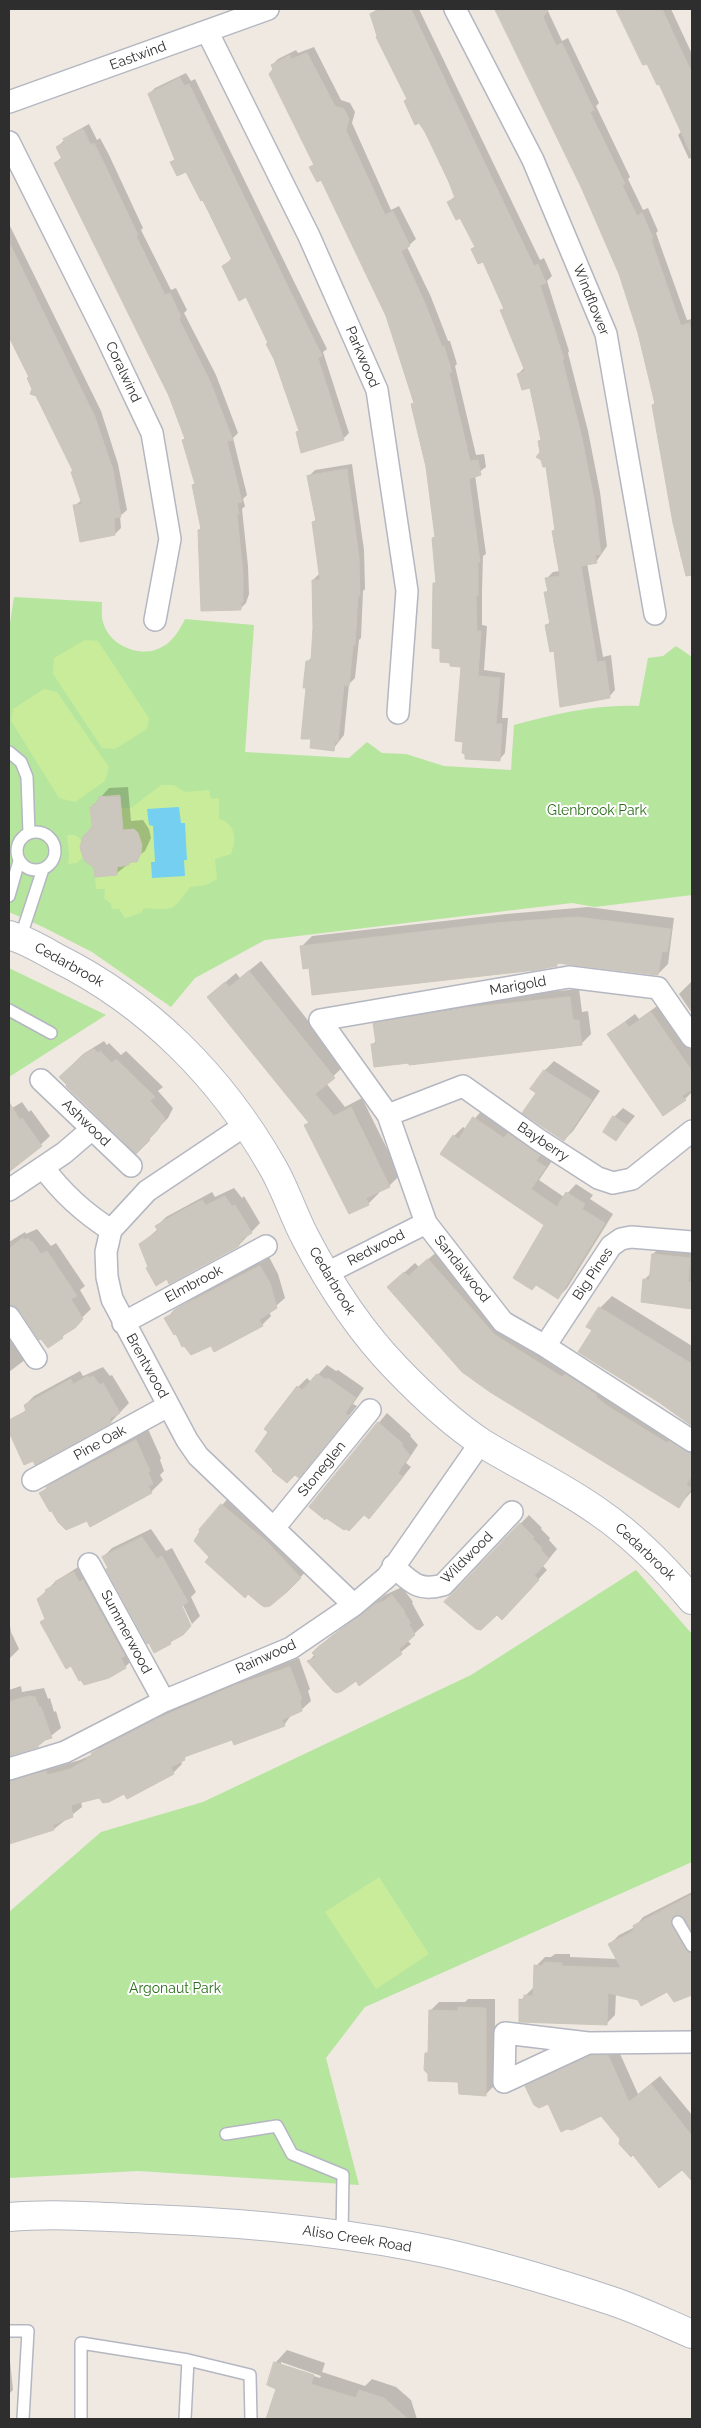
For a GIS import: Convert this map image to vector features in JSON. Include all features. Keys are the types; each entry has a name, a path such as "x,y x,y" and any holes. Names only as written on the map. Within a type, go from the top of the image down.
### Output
{"street":[{"name":"Eastwind","path":"9,102 268,9"},
{"name":"Windflower","path":"455,9 533,160 606,334 655,614"},
{"name":"Parkwood","path":"207,31 309,236 377,390 407,591 398,713"},
{"name":"Coralwind","path":"9,142 152,433 170,540 155,620"},
{"name":"Cedarbrook","path":"15,937 79,968 143,1011 203,1070 247,1124 274,1169 304,1235 325,1274 356,1322 396,1368 431,1402 481,1442 556,1483 602,1514 636,1541 692,1600"},
{"name":"Marigold","path":"320,1020 569,977 658,988 692,1037"},
{"name":"Sandalwood","path":"320,1020 388,1115 426,1223 503,1322 545,1346 692,1441"},
{"name":"Ashwood","path":"41,1080 131,1166"},
{"name":"Bayberry","path":"388,1115 463,1086 539,1140 598,1178 613,1183 632,1179 692,1131"},
{"path":"43,1167 56,1184 87,1215 111,1230 147,1191 247,1124"},
{"path":"9,1190 64,1153 92,1129"},
{"name":"Redwood","path":"325,1274 426,1223"},
{"name":"Brentwood","path":"111,1230 106,1252 107,1277 112,1298 123,1323 168,1406 198,1456 354,1605"},
{"name":"Big Pines","path":"545,1346 611,1246 621,1239 631,1237 692,1242"},
{"name":"Elmbrook","path":"123,1323 266,1246"},
{"path":"9,1317 36,1358"},
{"name":"Pine Oak","path":"33,1480 168,1406"},
{"name":"Stoneglen","path":"274,1528 370,1410"},
{"name":"Rainwood","path":"9,1769 65,1752 164,1701 291,1648 354,1605 377,1587 481,1442"},
{"name":"Wildwood","path":"393,1566 413,1584 428,1589 443,1585 512,1512"},
{"name":"Summerwood","path":"89,1564 164,1701"},
{"path":"588,2043 692,2042"},
{"name":"Aliso Creek Road","path":"9,2217 38,2214 198,2221 248,2224 342,2235 445,2254 540,2279 614,2301 692,2334"}],"lane":[{"path":"9,752 21,762 27,777 29,833"},
{"path":"9,896 19,861 17,848 19,842 29,833 42,833 48,836 55,847 53,860 43,869 15,937"},
{"path":"19,861 27,869 43,869"},
{"path":"9,1010 50,1033"},
{"path":"678,1922 692,1946"},
{"path":"226,2134 277,2126 292,2154 344,2175 342,2235"},
{"path":"9,2331 28,2331 23,2419"},
{"path":"81,2419 81,2344 188,2360 250,2375 251,2419"},
{"path":"185,2419 188,2360"}],"green space":[{"name":"Glenbrook Park","path":"14,597 102,602 102,619 113,639 128,648 144,652 152,651 169,643 185,619 254,625 245,752 349,758 367,742 382,753 406,754 444,766 511,770 514,725 592,708 639,706 648,658 663,656 676,646 692,657 692,895 595,907 572,903 265,940 195,978 171,1007 92,952 9,912 9,629"},
{"path":"85,640 98,641 149,718 147,729 115,749 102,748 53,674 54,658"},
{"path":"44,689 57,692 109,767 105,781 75,802 59,798 11,721 13,709"},
{"path":"161,785 174,785 185,792 209,790 211,799 219,798 219,819 225,821 232,828 234,833 233,848 231,854 215,859 217,879 206,885 190,887 172,908 144,908 141,913 125,918 119,909 112,909 111,904 104,898 105,889 96,889 94,867 83,857 77,863 68,864 67,835 75,835 82,840 91,828 90,808 100,798 119,794 122,808 131,808"},
{"path":"9,968 106,1015 9,1077"},
{"name":"Argonaut Park","path":"636,1570 692,1634 692,1862 365,2007 326,2058 359,2185 138,2171 9,2178 9,1912 101,1832 203,1802 471,1675"},
{"path":"379,1877 429,1954 376,1989 325,1912"}],"water":[{"path":"179,807 181,823 185,823 187,860 184,860 185,876 152,878 151,862 155,862 153,826 149,825 147,809"}],"building":[{"path":"381,9 411,9 534,266 538,264 546,283 540,285 564,359 562,359 582,438 594,499 601,554 595,555 597,563 581,566 597,662 605,661 610,698 560,707 554,651 550,652 545,625 550,624 544,592 548,592 545,578 560,576 552,531 555,530 546,467 543,467 541,460 536,457 540,452 538,441 541,440 530,388 522,390 517,374 525,371 500,310 504,309 483,262 478,264 471,249 475,247 460,218 456,220 447,202 455,198 449,182 425,132 419,123 415,125 404,101 407,99 376,37 370,14"},
{"path":"495,9 549,9 543,17 556,46 562,43 594,110 590,112 625,184 622,185 637,216 642,213 653,238 651,239 681,326 689,323 692,335 692,575 686,576 673,523 652,405 655,404 638,333 619,274 582,189"},
{"path":"616,9 662,9 692,73 692,156 659,84 657,85 647,64 643,65"},
{"path":"307,53 335,106 344,109 349,119 346,130 385,215 393,211 410,246 401,251 425,303 442,347 444,346 452,372 449,372 470,461 478,460 481,475 469,479 480,562 478,562 478,596 476,596 477,631 481,631 478,676 500,678 496,724 502,724 500,761 465,759 465,754 462,753 463,742 455,741 461,667 450,666 450,663 440,662 440,649 432,648 433,583 436,583 432,538 435,537 426,467 411,404 414,403 386,316 321,180 317,182 309,167 314,165 269,74 273,69 271,65 290,55 291,59"},
{"path":"180,78 184,86 189,84 322,356 318,358 344,440 301,453 296,432 299,431 274,359 266,344 268,343 246,297 239,301 222,266 232,260 203,200 201,201 186,172 177,176 170,162 175,160 148,94"},
{"path":"83,129 91,145 94,143 103,161 138,235 136,236 165,295 170,293 181,317 179,319 210,381 233,440 227,441 242,502 237,503 243,573 243,602 241,602 241,610 201,611 198,530 201,529 192,485 195,484 182,440 185,439 169,396 54,163 62,159 56,147 65,142 63,139"},
{"path":"9,242 95,417 113,470 121,517 114,518 115,535 80,542 73,505 82,504 71,472 73,471 36,396 30,394 32,389 27,378 29,377 9,337"},
{"path":"347,469 359,557 360,596 358,596 355,645 353,645 349,686 344,685 338,742 335,742 334,751 310,748 311,739 301,739 306,688 303,688 306,661 311,661 313,628 312,580 320,580 312,522 316,521 307,476"},
{"path":"120,796 123,830 134,829 138,833 142,845 141,853 137,862 129,862 129,865 117,867 117,875 95,877 94,868 84,860 80,848 82,838 92,827 90,807 96,804 99,797"},
{"path":"577,917 671,929 667,952 662,951 658,975 557,963 557,966 536,970 312,995 309,968 303,969 300,946 495,923"},
{"path":"249,971 335,1078 315,1094 334,1116 351,1107 390,1187 366,1198 369,1205 349,1214 304,1125 309,1123 207,997 225,982 229,987"},
{"path":"570,997 573,1020 579,1020 582,1045 409,1065 409,1063 374,1067 371,1044 376,1044 373,1023 464,1008"},
{"path":"651,1012 692,1071 692,1089 682,1096 686,1100 663,1116 607,1034 625,1022 629,1027"},
{"path":"94,1049 98,1053 100,1051 112,1063 116,1059 155,1097 150,1101 165,1118 150,1140 136,1154 59,1077 84,1054"},
{"path":"544,1070 592,1100 564,1141 522,1113 536,1093 530,1089"},
{"path":"9,1102 20,1120 22,1118 42,1146 9,1172"},
{"path":"613,1116 627,1125 616,1141 603,1132"},
{"path":"473,1117 504,1138 508,1133 540,1155 536,1161 546,1167 531,1189 557,1207 566,1192 585,1204 582,1209 605,1223 558,1299 536,1285 532,1290 513,1278 544,1225 440,1154 453,1135 458,1139"},
{"path":"225,1196 232,1206 235,1205 252,1233 238,1243 239,1246 169,1284 167,1279 156,1286 146,1268 148,1267 139,1244 158,1231 155,1226 181,1211 202,1200 206,1205"},
{"path":"23,1238 24,1240 28,1238 32,1241 41,1254 47,1251 77,1296 71,1299 83,1319 75,1328 62,1336 63,1338 48,1348 41,1339 39,1340 19,1310 9,1305 9,1249"},
{"path":"652,1254 690,1258 688,1282 692,1282 692,1309 641,1302 643,1279 649,1280"},
{"path":"428,1259 495,1335 562,1377 565,1374 597,1395 596,1397 606,1405 667,1443 669,1441 692,1453 692,1475 686,1485 691,1488 679,1508 490,1392 462,1372 387,1287 404,1272 408,1276"},
{"path":"260,1266 270,1283 277,1308 259,1320 263,1326 214,1352 211,1346 191,1355 184,1346 182,1347 176,1334 174,1335 164,1318 174,1313 173,1311 180,1307"},
{"path":"599,1307 692,1364 692,1426 660,1403 578,1352 592,1330 586,1327"},
{"path":"317,1374 327,1380 328,1378 356,1398 345,1413 349,1416 299,1478 295,1475 287,1483 272,1471 255,1451 268,1432 264,1429 297,1386 302,1390"},
{"path":"88,1376 89,1378 93,1376 100,1385 103,1383 120,1413 110,1418 111,1423 35,1465 33,1461 24,1465 9,1432 9,1420 26,1411 24,1405 71,1379 73,1384"},
{"path":"378,1422 403,1444 402,1446 410,1455 398,1473 403,1477 369,1519 364,1515 349,1531 344,1530 326,1518 325,1520 309,1507"},
{"path":"136,1440 150,1471 148,1472 153,1484 148,1486 152,1493 90,1527 87,1521 66,1530 58,1522 51,1510 50,1512 39,1493 47,1489 46,1487"},
{"path":"221,1504 266,1541 301,1578 270,1606 265,1607 261,1605 248,1594 245,1598 205,1562 209,1557 194,1541 199,1530"},
{"path":"520,1523 534,1537 533,1539 549,1559 534,1576 539,1580 502,1620 497,1615 481,1630 476,1629 444,1602"},
{"path":"142,1537 157,1559 162,1556 188,1602 182,1606 191,1626 183,1635 170,1642 171,1644 154,1653 149,1643 147,1644 106,1569 108,1568 102,1557"},
{"path":"74,1572 79,1582 83,1580 125,1656 121,1658 126,1668 109,1678 84,1685 81,1680 79,1681 71,1666 66,1669 40,1622 45,1619 37,1599 46,1592 45,1590 56,1584 55,1582"},
{"path":"392,1595 405,1612 415,1635 399,1649 402,1654 359,1686 356,1681 342,1691 337,1693 333,1691 307,1661 316,1657 312,1653 318,1647 375,1604 384,1601"},
{"path":"290,1667 302,1699 300,1700 302,1711 282,1720 285,1726 234,1745 232,1740 184,1757 185,1760 171,1767 174,1774 127,1799 124,1794 109,1802 103,1803 99,1798 71,1805 73,1817 53,1825 54,1830 9,1844 9,1781 46,1771 47,1775 70,1769 86,1760 86,1758 92,1755 91,1753 154,1720 236,1685"},
{"path":"29,1696 35,1697 39,1707 41,1707 52,1738 42,1741 38,1747 9,1756 9,1702"},
{"path":"692,1895 692,1932 681,1915 674,1916 671,1922 686,1950 692,1953 692,1995 674,2002 667,1992 641,2006 638,2000 608,1993 607,2025 519,2022 519,1999 524,2000 524,1995 533,1996 534,1965 541,1966 545,1962 562,1963 562,1966 621,1968 608,1944 630,1933 634,1929 633,1926"},
{"path":"458,2007 486,2008 486,2096 459,2094 458,2082 428,2081 428,2074 424,2070 425,2053 428,2053 429,2010 458,2011"},
{"path":"591,2055 608,2055 629,2102 651,2084 692,2136 692,2181 682,2170 659,2188 633,2155 631,2157 619,2144 620,2139 601,2116 572,2130 567,2129 561,2132 548,2104 539,2108 534,2105 525,2086"},
{"path":"274,2362 314,2375 311,2384 356,2398 359,2390 384,2398 408,2419 266,2419 276,2389 267,2385"}]}
